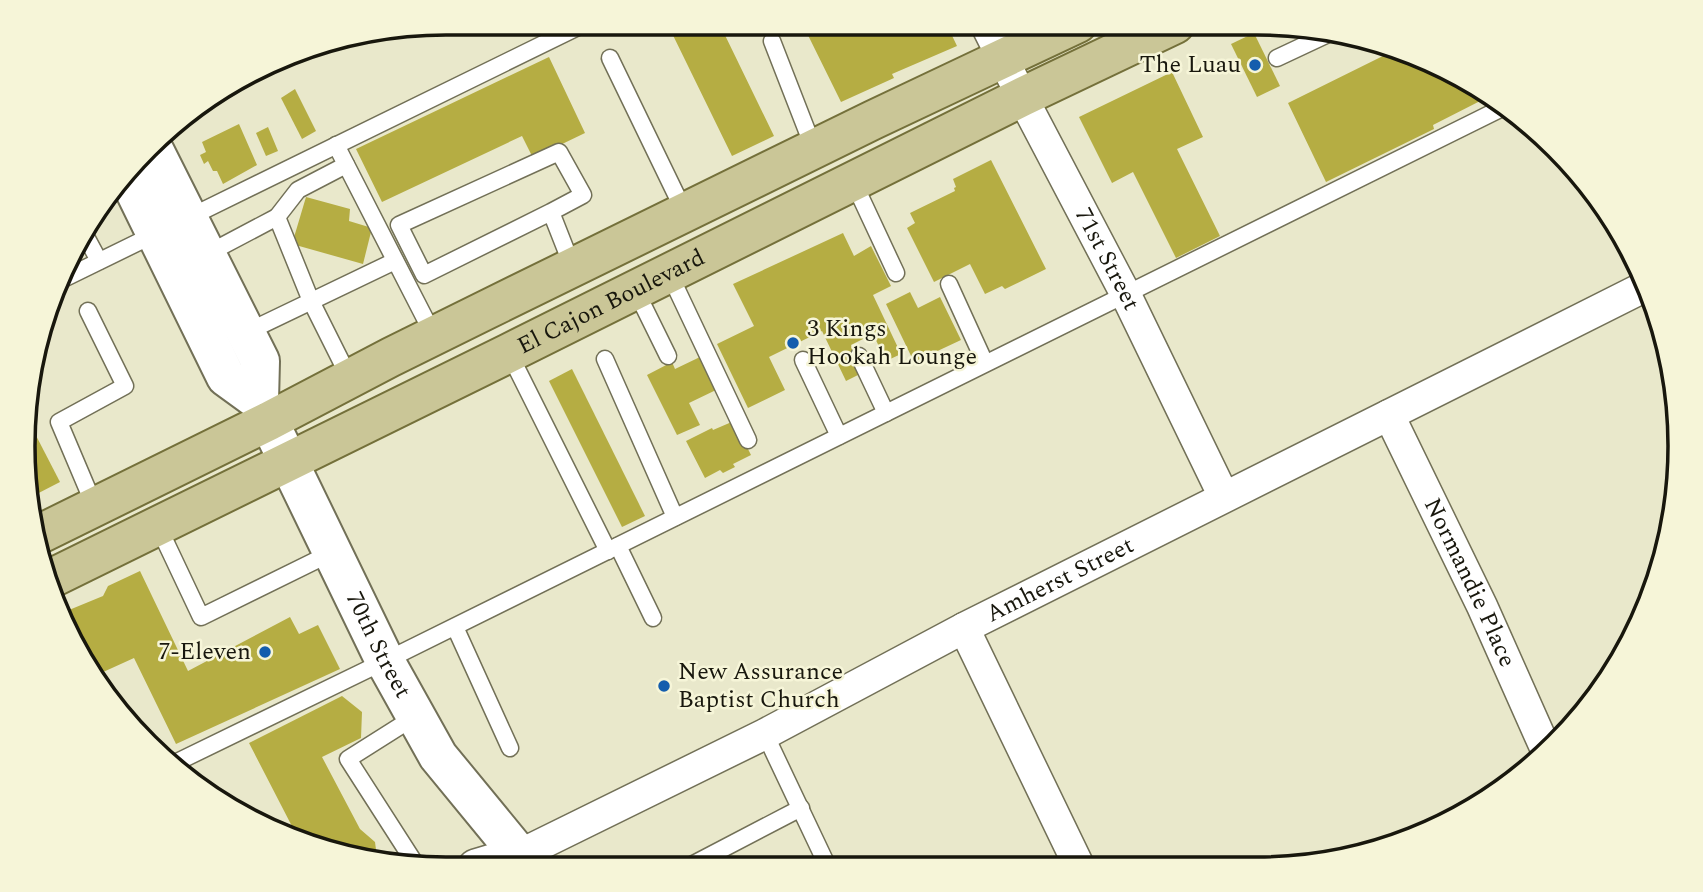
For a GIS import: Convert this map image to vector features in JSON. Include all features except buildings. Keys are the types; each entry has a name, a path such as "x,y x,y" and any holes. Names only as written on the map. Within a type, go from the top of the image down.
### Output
{"main road":[{"name":"El Cajon Boulevard","path":"44,532 95,507 264,411 350,379 685,212 1054,35"},
{"name":"El Cajon Boulevard","path":"56,576 1150,35"},
{"name":"70th Street","path":"156,154 172,226 226,377 264,411 385,661 438,756 522,857"},
{"name":"70th Street","path":"132,181 172,226 206,254 260,361 264,411"}],"street":[{"name":"71st Street","path":"991,35 1125,293 1224,497"},
{"name":"Amherst Street","path":"533,857 964,628 1637,290"},
{"name":"Normandie Place","path":"1389,415 1482,606 1543,742"},
{"path":"964,628 1075,857"}],"lane":[{"path":"72,274 561,35"},
{"path":"1277,58 1316,40"},
{"path":"772,41 814,149"},
{"path":"610,58 685,212"},
{"path":"181,760 1495,111"},
{"path":"336,145 434,336"},
{"path":"559,152 583,195 551,212 424,275 399,225 559,152"},
{"path":"206,254 277,217 298,190 346,165"},
{"path":"853,181 896,273"},
{"path":"551,212 573,268"},
{"path":"277,217 311,301 350,379"},
{"path":"89,242 99,261"},
{"path":"246,332 396,261"},
{"path":"669,273 748,440"},
{"path":"949,284 985,363"},
{"path":"635,289 668,356"},
{"path":"88,311 125,386 59,422 95,507"},
{"path":"509,353 653,618"},
{"path":"859,356 886,412"},
{"path":"605,359 675,517"},
{"path":"803,360 839,436"},
{"path":"158,526 201,617 333,552"},
{"path":"455,627 510,748"},
{"path":"410,855 348,759 416,716"},
{"path":"765,734 823,857"},
{"path":"704,857 800,808"}],"place":[{"name":"The Luau","path":"1255,65"},
{"name":"3 Kings Hookah Lounge","path":"793,343"},
{"name":"7-Eleven","path":"265,652"},
{"name":"New Assurance Baptist Church","path":"664,686"}]}
